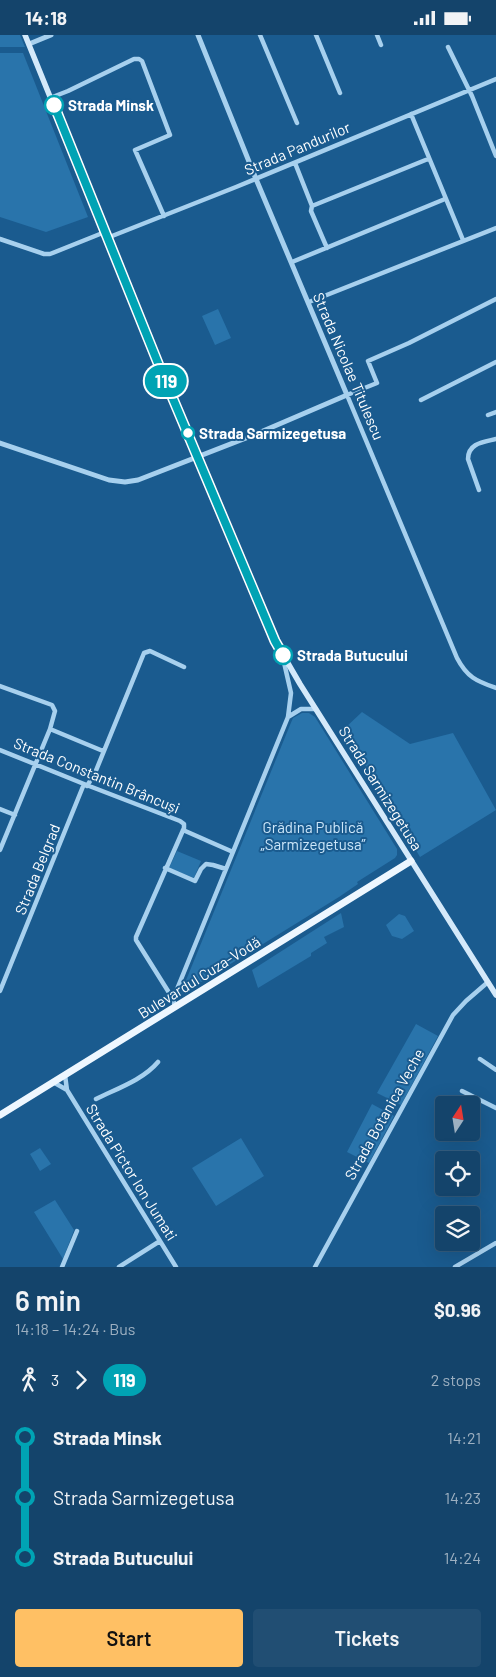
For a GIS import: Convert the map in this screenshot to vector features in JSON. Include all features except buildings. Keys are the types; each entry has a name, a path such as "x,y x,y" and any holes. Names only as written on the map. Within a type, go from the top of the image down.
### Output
{"main road":[{"name":"Strada Sarmizegetusa","path":"25,35 275,641 496,995"},
{"name":"Bulevardul Cuza-Vodă","path":"0,1115 411,861"}],"street":[{"path":"29,44 51,35"},
{"name":"Strada Nicolae Titulescu","path":"198,35 256,179 457,658 465,672 471,677 496,688"},
{"path":"260,35 297,123"},
{"path":"316,35 340,93"},
{"path":"377,35 380,45"},
{"path":"448,47 472,96 496,156"},
{"path":"50,98 134,59 140,59 146,68 170,135 135,150 164,215"},
{"name":"Strada Pandurilor","path":"0,239 47,254 53,253 164,215 256,179 496,79"},
{"path":"411,114 462,241"},
{"path":"312,206 428,159"},
{"path":"295,163 312,206 311,211 327,248"},
{"path":"292,262 445,199"},
{"path":"309,302 496,228"},
{"path":"0,443 110,480 138,480 256,434 377,383 368,361 409,343 496,299"},
{"path":"421,400 496,362"},
{"path":"488,415 496,412"},
{"path":"479,490 468,454 473,446 496,439"},
{"name":"Strada Belgrad","path":"0,988 86,785 95,773 145,652 150,651 184,667"},
{"path":"173,999 288,717 291,693 283,655"},
{"path":"0,686 52,705 54,708 50,729 0,850"},
{"path":"288,717 301,709 316,709"},
{"path":"50,729 104,751"},
{"name":"Strada Constantin Brâncuși","path":"0,750 180,821 184,824 183,830"},
{"path":"0,809 15,815"},
{"path":"175,1007 173,999 136,937 183,830 233,852"},
{"path":"165,868 195,881 206,864 226,869"},
{"name":"Strada Botanica Veche","path":"315,1267 455,1012 488,982"},
{"path":"480,1059 496,1070"},
{"path":"96,1099 140,1076 158,1062"},
{"name":"Strada Pictor Ion Jumati","path":"65,1075 67,1089 176,1267"},
{"path":"53,1082 67,1089"},
{"path":"462,1091 496,1108"},
{"path":"62,1267 76,1231"},
{"path":"119,1267 160,1241"},
{"path":"455,1267 496,1243"},
{"path":"464,1262 467,1267"}],"green space":[{"path":"0,35 20,35 25,47 0,47"},
{"path":"0,53 23,53 88,217 46,232 0,217"},
{"path":"218,309 231,338 215,345 202,316"},
{"path":"362,712 410,744 453,733 496,810 420,857 344,729"},
{"name":"Grădina Publică „Sarmizegetusa”","path":"302,713 309,713 315,717 397,849 397,855 357,882 358,884 339,897 180,995 293,718"},
{"path":"177,851 201,861 194,878 169,868"},
{"path":"341,913 344,927 324,937 327,943 311,953 311,956 258,988 252,970"},
{"path":"399,914 405,916 414,931 402,939 392,936 386,925"},
{"path":"416,1024 438,1036 401,1105 377,1093"},
{"path":"372,1104 394,1116 369,1163 347,1152"},
{"path":"241,1138 264,1176 216,1206 192,1168"},
{"path":"40,1148 51,1164 40,1171 30,1154"},
{"path":"55,1200 74,1230 63,1259 34,1212"}],"bus line":[{"name":"119","path":"54,105 160,368 275,641 283,655"}],"place":[{"name":"Strada Minsk","path":"54,105"},
{"name":"Strada Sarmizegetusa","path":"188,433"},
{"name":"Strada Butucului","path":"283,655"}]}
